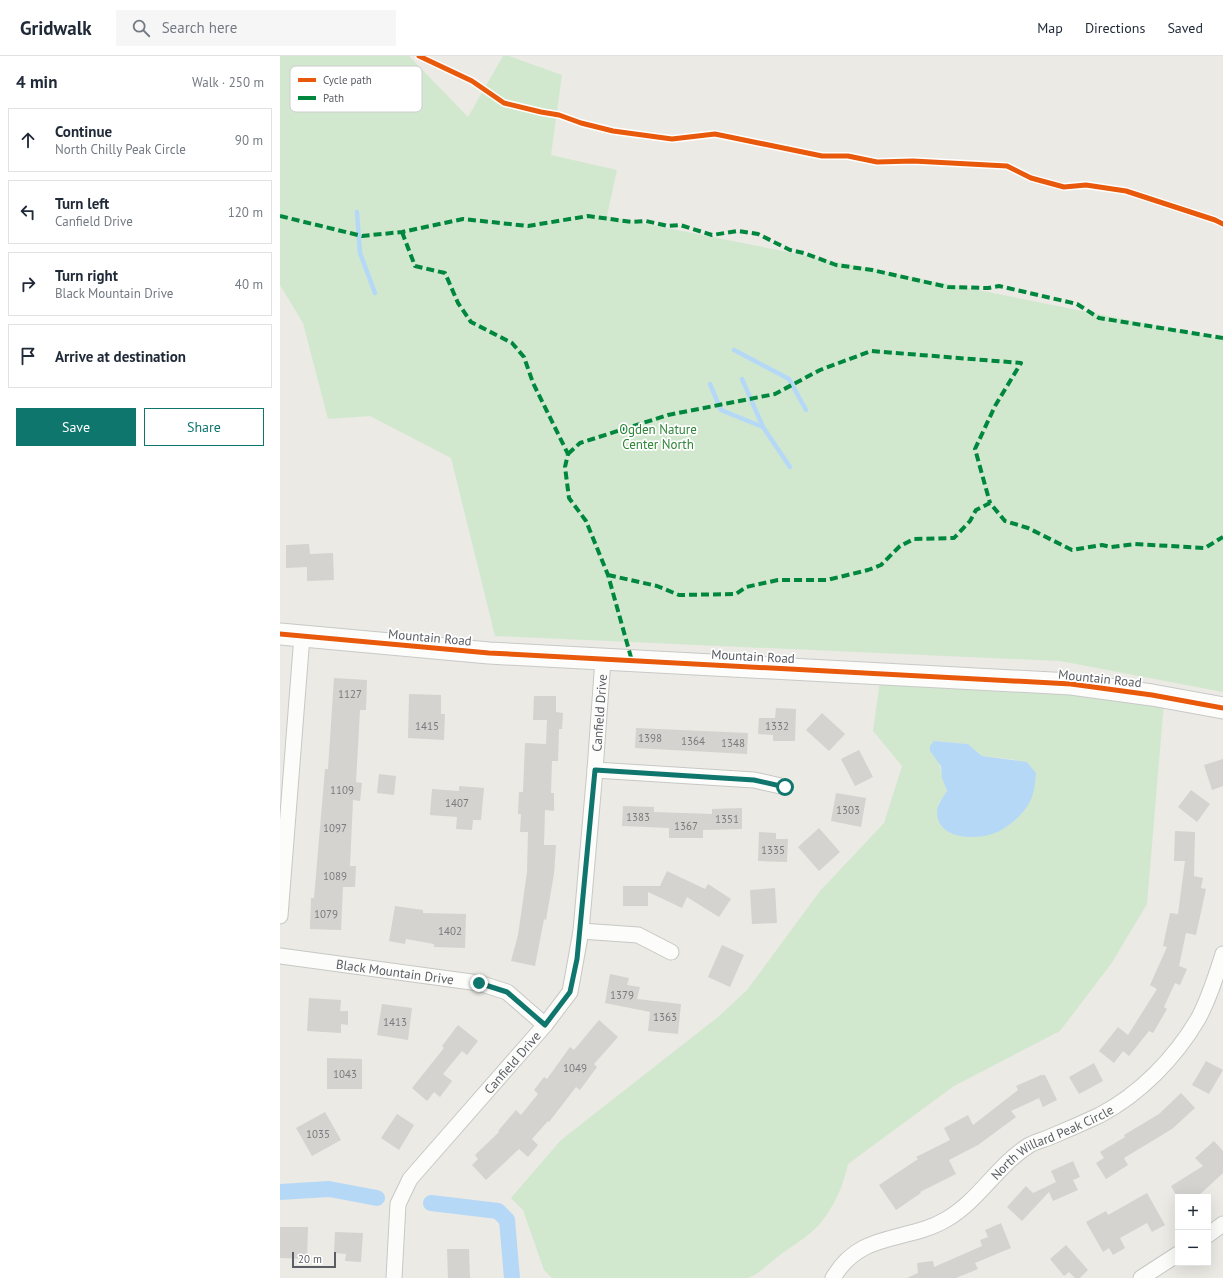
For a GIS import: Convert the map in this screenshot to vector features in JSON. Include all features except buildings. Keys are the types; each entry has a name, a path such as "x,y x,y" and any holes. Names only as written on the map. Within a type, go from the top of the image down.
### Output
{"street":[{"name":"Mountain Road","path":"280,634 489,653 1071,684 1152,695 1223,708"},
{"path":"280,916 287,756 302,636"},
{"name":"Canfield Drive","path":"394,1278 398,1204 410,1179 545,1025 570,992 581,932 603,659"},
{"path":"595,770 754,780 785,787"},
{"path":"581,932 638,935 671,952"},
{"name":"North Willard Peak Circle","path":"833,1278 838,1269 854,1253 874,1242 931,1226 947,1219 966,1205 1008,1161 1028,1146 1101,1114 1134,1092 1158,1071 1179,1047 1198,1019 1212,990 1223,954"},
{"name":"Black Mountain Drive","path":"280,956 479,983 507,992 545,1025"},
{"path":"1211,1233 1223,1224"},
{"path":"1141,1278 1175,1256"}],"green space":[{"name":"Ogden Nature Center North","path":"280,56 409,56 419,66 290,66 290,112 422,112 422,69 468,117 503,56 509,56 562,75 551,155 617,170 607,216 1223,339 1223,692 1060,661 495,636 451,458 370,416 328,419 303,323 280,285"},
{"path":"880,681 1062,690 1164,703 1147,904 1111,964 1060,1031 954,1086 848,1164 837,1196 819,1225 765,1268 748,1278 552,1278 544,1270 523,1210 511,1198 561,1140 718,1017 747,990 820,891 884,823 902,766 873,731","holes":["934,741 968,744 982,756 1018,760 938,804 947,791"]}],"water":[{"path":"934,741 968,744 982,756 1027,762 1036,773 1035,787 1029,804 1015,820 1006,827 992,834 967,837 950,833 943,828 939,822 937,813 940,802 947,791 942,778 941,766 930,751 930,746"}],"waterway":[{"path":"357,212 360,253 375,293"},
{"path":"734,350 789,379 806,410"},
{"path":"742,379 763,427"},
{"path":"710,384 721,410 763,427 790,467"},
{"path":"280,1192 329,1189 377,1198"},
{"path":"431,1203 498,1211 507,1220 512,1278"}],"marked path":[{"path":"280,216 362,236 402,232 463,219 528,226 588,216 632,222 646,221 668,226 680,225 712,235 738,231 758,234 790,250 804,253 836,265 872,270 948,287 988,288 999,286 1077,304 1099,318 1223,338"},
{"path":"402,232 415,266 445,273 458,303 471,322 512,343 524,357 533,383 568,454 565,467 569,498 586,521 608,575 632,661"},
{"path":"568,454 580,443 668,415 775,394 820,370 871,351 1021,363 995,406 975,449 990,503"},
{"path":"608,575 657,586 679,595 736,594 746,587 778,580 827,580 868,570 881,565 900,546 914,539 954,538 970,521 976,510 990,503 1005,521 1028,528 1072,550 1102,545 1111,547 1135,544 1205,548 1223,537"}],"cycle path":[{"path":"419,56 472,81 504,103 559,115 581,123 613,131 672,139 715,134 822,156 848,156 877,162 913,161 1007,166 1031,178 1064,187 1086,185 1126,191 1215,220 1223,224"},
{"path":"280,634 489,653 1071,684 1152,695 1223,708"}],"route":[{"path":"479,983 507,992 545,1025 570,992 581,932 595,770 754,780 785,787"}]}
